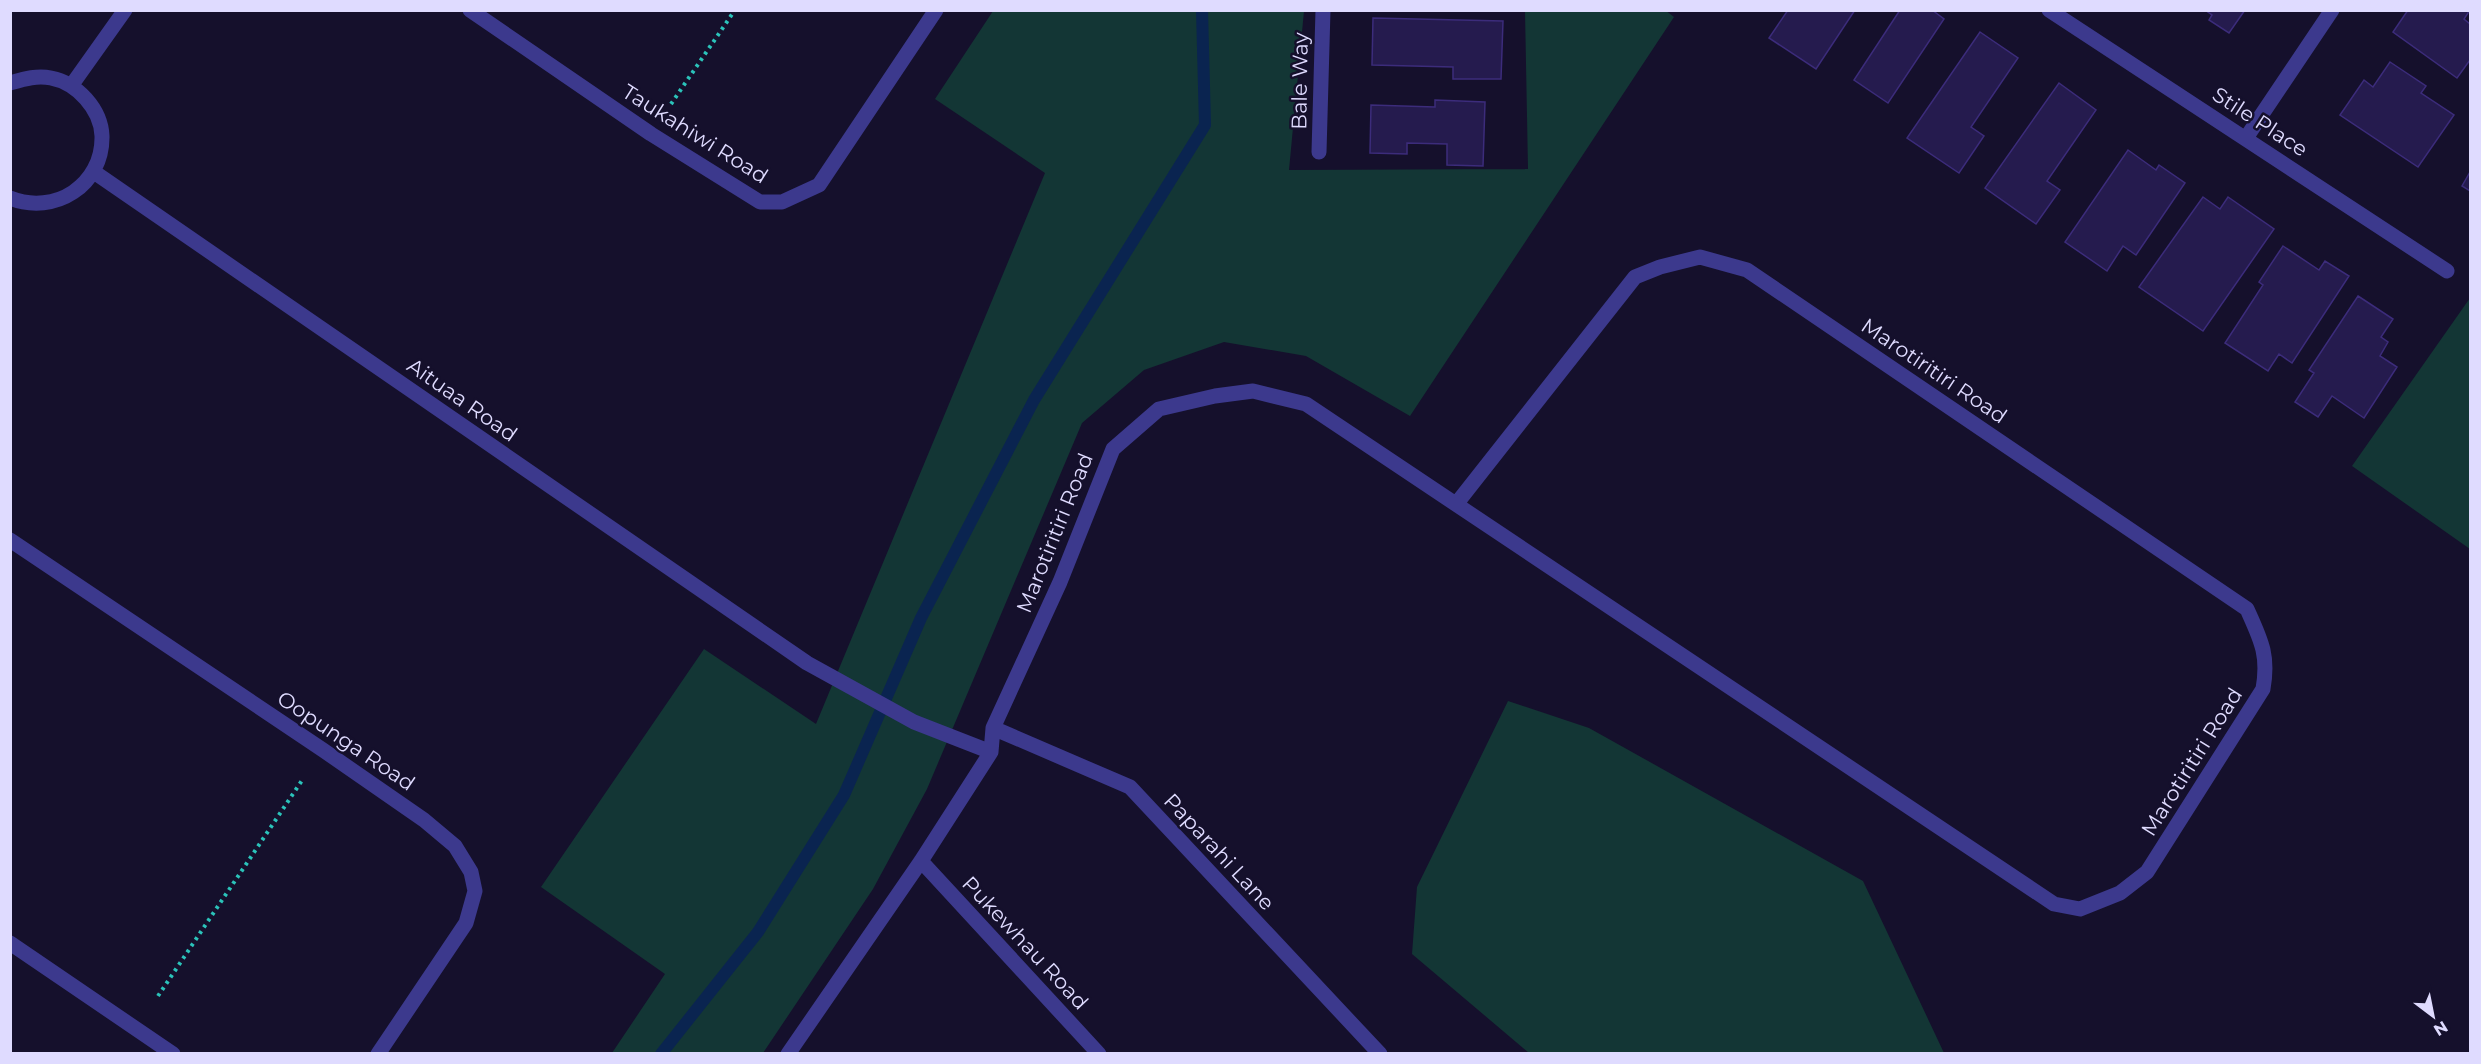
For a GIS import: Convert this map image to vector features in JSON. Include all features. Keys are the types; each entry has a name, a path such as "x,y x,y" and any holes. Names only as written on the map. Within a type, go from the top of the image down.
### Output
{"street":[{"path":"71,86 125,10"},
{"name":"Taukahiwi Road","path":"470,10 651,134 760,202 782,202 819,185 936,10"},
{"name":"Bale Way","path":"1319,152 1323,10"},
{"name":"Stile Place","path":"2049,10 2447,271"},
{"path":"2246,138 2332,10"},
{"path":"10,83 30,77 52,78 71,86 86,98 97,115 102,134 100,153 94,172 81,188 63,199 44,204 23,203 10,198"},
{"name":"Aituaa Road","path":"94,172 807,663 914,722 991,752"},
{"name":"Marotiritiri Road","path":"993,728 1060,582 1113,449 1159,408 1215,396 1253,391 1306,404 2054,904 2080,909 2120,893 2147,872 2263,688 2267,666 2260,637 2247,609 1748,270 1700,257 1659,267 1635,277 1457,503"},
{"name":"Oopunga Road","path":"10,540 397,801 455,846 471,872 475,891 466,923 378,1053"},
{"path":"788,1053 921,861 991,752 993,728"},
{"name":"Paparahi Lane","path":"993,728 1130,787 1380,1053"},
{"name":"Pukewhau Road","path":"921,861 1099,1053"},
{"path":"10,943 173,1053"}],"path":[{"path":"671,104 735,10"},
{"path":"158,996 303,779"}],"green space":[{"path":"1665,10 1674,17 1410,416 1306,356 1224,342 1144,370 1082,423 927,789 873,889 763,1053 612,1053 665,974 541,887 704,649 816,724 1045,173 935,99 993,11 1304,11 1289,170 1528,169 1525,11"},
{"path":"2470,298 2470,549 2352,466"},
{"path":"1508,701 1589,728 1863,881 1944,1053 1529,1053 1412,954 1417,887"}],"building":[{"path":"1788,10 1855,10 1816,69 1769,38"},
{"path":"1900,10 1932,10 1944,19 1888,103 1854,80"},
{"path":"2205,10 2245,10 2229,33 2209,20 2212,15"},
{"path":"2408,10 2470,10 2464,19 2470,24 2470,60 2457,78 2393,32"},
{"path":"1373,18 1503,21 1501,79 1453,79 1453,67 1372,65"},
{"path":"1980,32 2018,58 1971,127 1984,136 1959,173 1907,138"},
{"path":"2390,62 2426,86 2421,93 2454,115 2418,167 2340,115 2364,80 2373,87"},
{"path":"2059,83 2096,110 2047,181 2060,190 2036,224 1985,188"},
{"path":"1435,100 1485,102 1483,166 1447,165 1447,144 1407,143 1407,154 1370,153 1371,105 1435,107"},
{"path":"2128,150 2156,170 2159,165 2185,183 2136,255 2123,246 2107,271 2065,242"},
{"path":"2470,172 2470,191 2462,186"},
{"path":"2203,197 2220,209 2228,197 2274,229 2203,331 2139,287"},
{"path":"2283,246 2319,270 2325,261 2349,276 2292,363 2279,354 2268,371 2225,343 2263,285 2259,282"},
{"path":"2358,296 2393,319 2381,337 2388,342 2380,356 2397,367 2364,418 2332,396 2318,417 2295,402 2314,373 2309,370"}],"waterway":[{"path":"661,1054 758,932 844,795 921,618 1034,400 1205,125 1202,10"}]}
